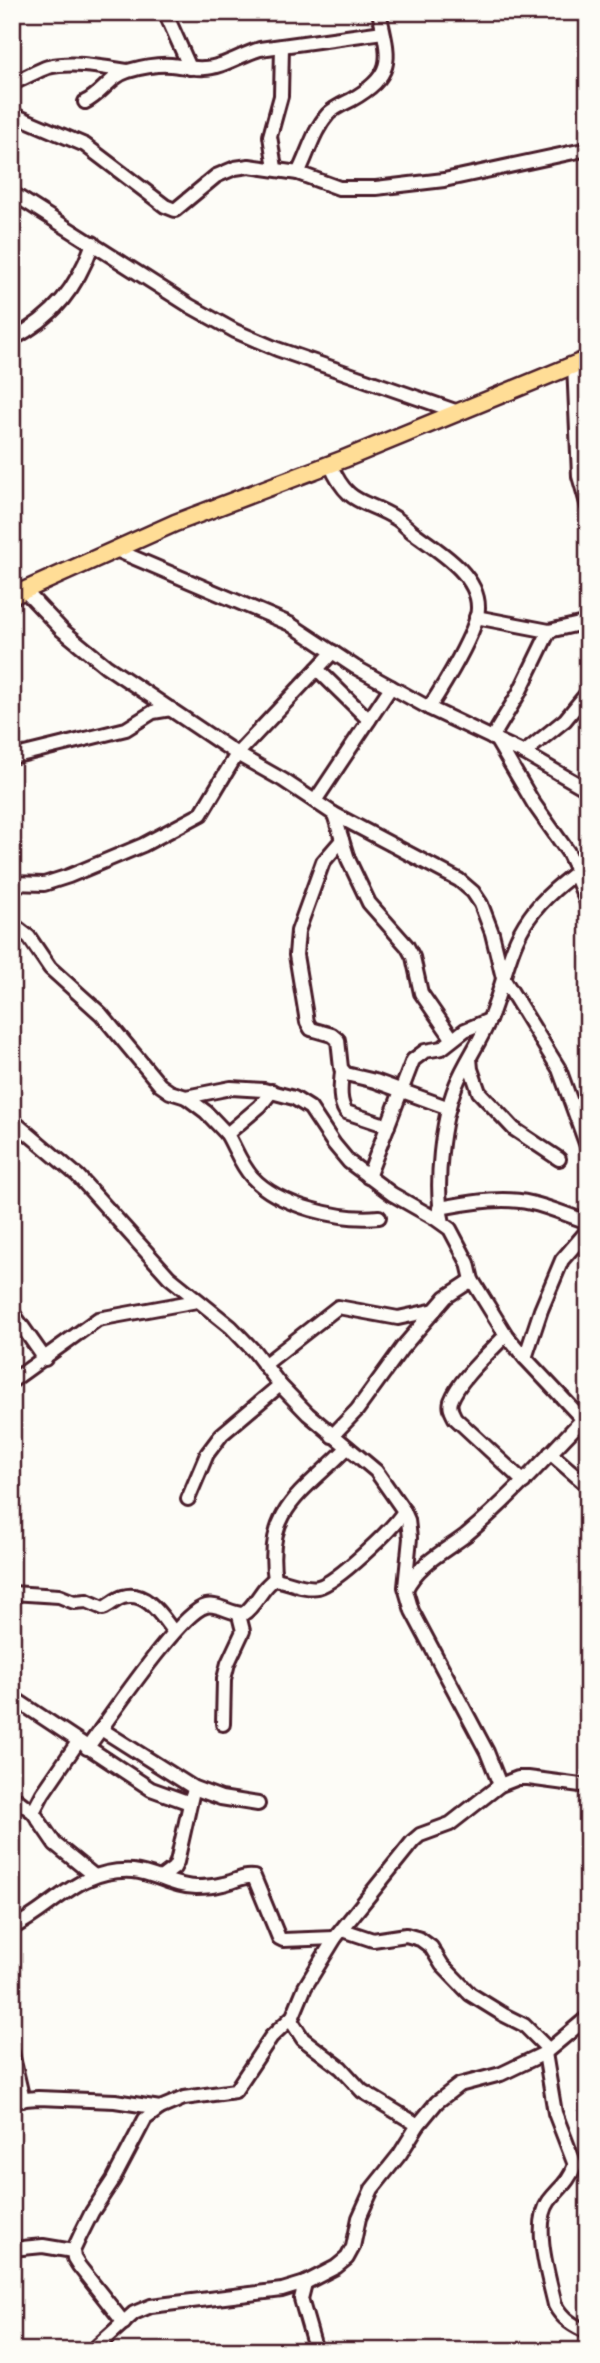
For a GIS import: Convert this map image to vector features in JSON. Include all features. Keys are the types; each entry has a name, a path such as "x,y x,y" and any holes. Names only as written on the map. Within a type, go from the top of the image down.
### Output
{"main road":[{"path":"19,594 175,523 330,464 581,361"}],"street":[{"path":"165,12 190,68"},
{"path":"298,173 317,131 330,112 368,90 383,75 387,64 379,12"},
{"path":"85,102 99,93 111,79 127,71 156,65 214,67 244,53 383,32"},
{"path":"275,168 270,136 281,96 282,46"},
{"path":"12,83 46,68 59,66 96,66 127,71"},
{"path":"12,114 85,145 171,209 180,208 209,181 229,171 249,166 298,173 340,188 376,188 444,180 588,149"},
{"path":"12,193 190,306 236,331 277,349 458,412"},
{"path":"12,339 34,328 54,311 81,272 93,243"},
{"path":"581,361 583,466 579,476 588,507"},
{"path":"330,464 335,477 353,498 398,520 459,568 477,601 477,617 457,662 429,708"},
{"path":"116,550 290,624 391,687 524,753 588,790"},
{"path":"19,594 106,666 237,754 334,814 458,880 473,892 486,916 503,978 559,1069 588,1149"},
{"path":"477,617 549,631 588,622"},
{"path":"494,739 549,631"},
{"path":"12,883 44,884 69,876 143,845 201,814 237,754 333,652"},
{"path":"317,669 369,720"},
{"path":"315,801 391,687"},
{"path":"524,753 565,720 586,697"},
{"path":"12,757 126,729 153,712 171,709"},
{"path":"494,739 580,869 588,905"},
{"path":"334,814 342,840 369,902 407,946 413,957 418,985 426,1003 452,1038"},
{"path":"342,840 323,862 298,931 296,944 307,1023 311,1029 332,1035 338,1040 342,1070 341,1094 346,1112 388,1126"},
{"path":"406,1590 418,1571 465,1535 586,1421 506,1335 472,1280 460,1245 443,1223 438,1194 449,1108 456,1085 489,1020 527,920 542,901 580,869"},
{"path":"12,924 29,937 50,968 101,1014 154,1079 170,1092 186,1097 227,1134 252,1178 291,1202 313,1210 357,1218 379,1217"},
{"path":"368,1177 410,1066 419,1054 442,1048 465,1030 489,1020"},
{"path":"470,1058 474,1082 479,1092 514,1129 559,1159"},
{"path":"342,1070 346,1074 449,1108"},
{"path":"186,1097 231,1088 272,1091 294,1098 310,1108 349,1162 402,1200 443,1223"},
{"path":"227,1134 260,1106 272,1091"},
{"path":"15,1127 78,1176 153,1262 231,1327 280,1385 332,1436 376,1471 404,1511 409,1526 406,1590 412,1611 487,1752 500,1785"},
{"path":"439,1208 485,1201 518,1201 588,1222"},
{"path":"525,1358 562,1260 588,1230"},
{"path":"332,1436 357,1410 402,1348 435,1310 452,1292 472,1280"},
{"path":"12,1381 98,1319 197,1301"},
{"path":"264,1365 338,1307 398,1318 435,1310"},
{"path":"12,1312 45,1359"},
{"path":"506,1335 461,1386 451,1402 451,1410 455,1418 524,1482"},
{"path":"188,1499 207,1454 222,1434 280,1385"},
{"path":"275,1579 272,1553 274,1538 289,1504 347,1448"},
{"path":"550,1453 588,1486"},
{"path":"239,1615 253,1606 267,1585 275,1579 311,1587 324,1585 372,1548 404,1511"},
{"path":"12,1593 59,1596 74,1602 87,1601 103,1608 124,1597 141,1598 154,1606 173,1631"},
{"path":"33,1812 43,1793 82,1745 101,1729 173,1631 208,1605 239,1615"},
{"path":"223,1724 224,1679 243,1631 239,1615"},
{"path":"12,1697 151,1790 190,1803"},
{"path":"101,1729 194,1788 221,1798 258,1804"},
{"path":"124,2323 79,2266 73,2251 145,2119 160,2108 184,2098 235,2091 271,2037 290,2019 305,1987 339,1934 379,1881 420,1835 443,1828 500,1785 518,1778 588,1786"},
{"path":"162,1877 174,1868 177,1862 194,1788"},
{"path":"12,1796 33,1812 55,1844 93,1875"},
{"path":"12,1928 93,1875 122,1871 162,1877 185,1886 200,1887 254,1877 279,1938 283,1940 339,1934 373,1940 406,1935 420,1939 431,1947 442,1965 470,1994 524,2025 546,2051 555,2113 575,2165 565,2186 548,2202 542,2240 552,2295 559,2314 571,2324 588,2332"},
{"path":"92,2351 141,2309 160,2304 282,2290 305,2283 347,2258 353,2247 365,2202 437,2102 459,2085 501,2074 546,2051 588,2017"},
{"path":"290,2019 303,2039 341,2068 362,2091 418,2125"},
{"path":"12,2053 18,2100 38,2098 115,2101 160,2108"},
{"path":"12,2249 43,2246 73,2251"},
{"path":"305,2283 301,2299 316,2351"}]}
